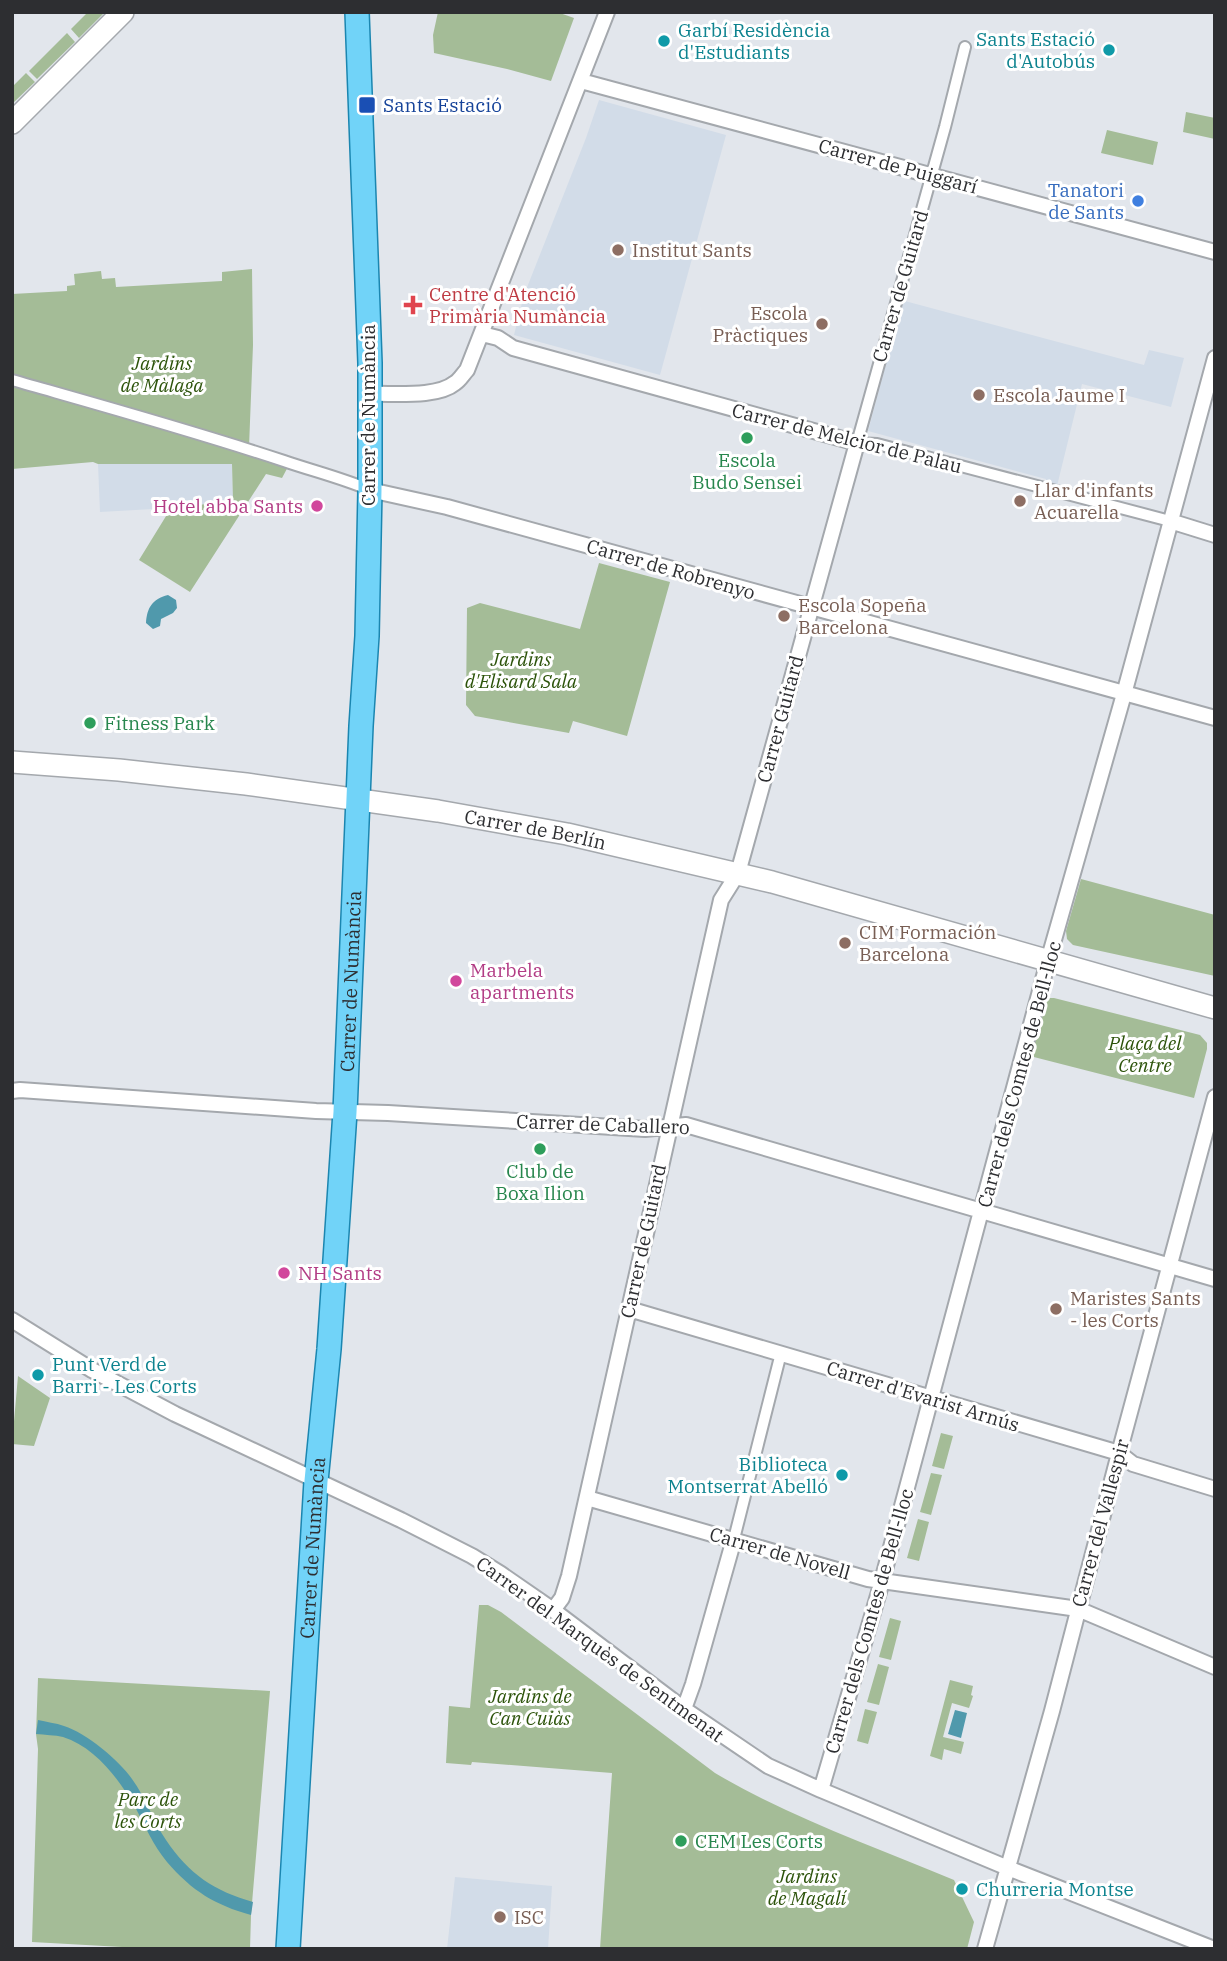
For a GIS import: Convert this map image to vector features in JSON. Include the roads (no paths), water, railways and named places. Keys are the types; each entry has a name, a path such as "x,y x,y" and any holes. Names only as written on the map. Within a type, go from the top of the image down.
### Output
{"main road":[{"path":"12,123 123,12"},
{"name":"Carrer de Numància","path":"288,1949 316,1481 329,1349 345,1112 367,636 370,394 357,12"},
{"name":"Carrer de Berlín","path":"12,762 182,776 359,799 567,834 738,873 1215,1007"}],"street":[{"path":"370,394 443,390 455,383 467,370 607,12"},
{"name":"Carrer de Guitard","path":"857,443 965,47"},
{"name":"Carrer de Puiggarí","path":"581,81 1215,252"},
{"name":"Carrer de Melcior de Palau","path":"482,334 498,338 513,348 857,443 877,444 1215,535"},
{"name":"Carrer dels Comtes de Bell-lloc","path":"821,1790 882,1581 1048,961 1215,358"},
{"path":"12,380 223,441 350,481 370,490"},
{"name":"Carrer Guitard","path":"738,873 857,443"},
{"name":"Carrer de Robrenyo","path":"370,490 447,507 1215,718"},
{"name":"Carrer de Guitard","path":"553,1610 562,1598 587,1498 720,900 738,873"},
{"name":"Carrer de Caballero","path":"12,1091 645,1129 686,1125 1215,1279"},
{"name":"Carrer del Vallespir","path":"985,1949 1052,1711 1215,1097"},
{"name":"Carrer d'Evarist Arnús","path":"629,1309 1119,1453 1133,1464 1215,1489"},
{"name":"Carrer del Marquès de Sentmenat","path":"12,1320 92,1370 165,1409 453,1546 501,1574 684,1709 768,1766 1008,1868 1214,1949"},
{"path":"684,1709 694,1684 734,1539 781,1353"},
{"name":"Carrer de Novell","path":"587,1498 868,1579 1078,1609 1215,1667"}],"water":[{"path":"168,595 176,600 177,608 161,619 160,626 153,629 146,623 149,609 158,599"},
{"path":"955,1710 967,1713 961,1738 948,1734"},
{"path":"38,1720 73,1730 111,1756 132,1779 161,1833 175,1852 193,1872 214,1887 253,1902 251,1915 215,1901 195,1889 176,1872 153,1842 129,1796 105,1765 75,1742 60,1736 36,1734"}],"place":[{"name":"Garbí Residència d'Estudiants","path":"664,41"},
{"name":"Sants Estació d'Autobús","path":"1109,50"},
{"name":"Sants Estació","path":"367,105"},
{"name":"Tanatori de Sants","path":"1138,201"},
{"name":"Institut Sants","path":"618,250"},
{"name":"Centre d'Atenció Primària Numància","path":"413,305"},
{"name":"Escola Pràctiques","path":"822,324"},
{"name":"Escola Jaume I","path":"979,395"},
{"name":"Escola Budo Sensei","path":"747,438"},
{"name":"Llar d'infants Acuarella","path":"1020,501"},
{"name":"Hotel abba Sants","path":"317,506"},
{"name":"Escola Sopeña Barcelona","path":"784,616"},
{"name":"Fitness Park","path":"90,723"},
{"name":"CIM Formación Barcelona","path":"845,943"},
{"name":"Marbela apartments","path":"456,981"},
{"name":"Club de Boxa Ilion","path":"540,1149"},
{"name":"NH Sants","path":"284,1273"},
{"name":"Maristes Sants - les Corts","path":"1056,1309"},
{"name":"Punt Verd de Barri - Les Corts","path":"38,1375"},
{"name":"Biblioteca Montserrat Abelló","path":"842,1475"},
{"name":"CEM Les Corts","path":"681,1841"},
{"name":"Churreria Montse","path":"962,1889"},
{"name":"ISC","path":"500,1917"}],"park label":[{"name":"Jardins de Màlaga","path":"162,374"},
{"name":"Jardins d'Elisard Sala","path":"521,670"},
{"name":"Plaça del Centre","path":"1145,1054"},
{"name":"Jardins de Can Cuiàs","path":"530,1707"},
{"name":"Parc de les Corts","path":"148,1810"},
{"name":"Jardins de Magalí","path":"807,1887"}]}
